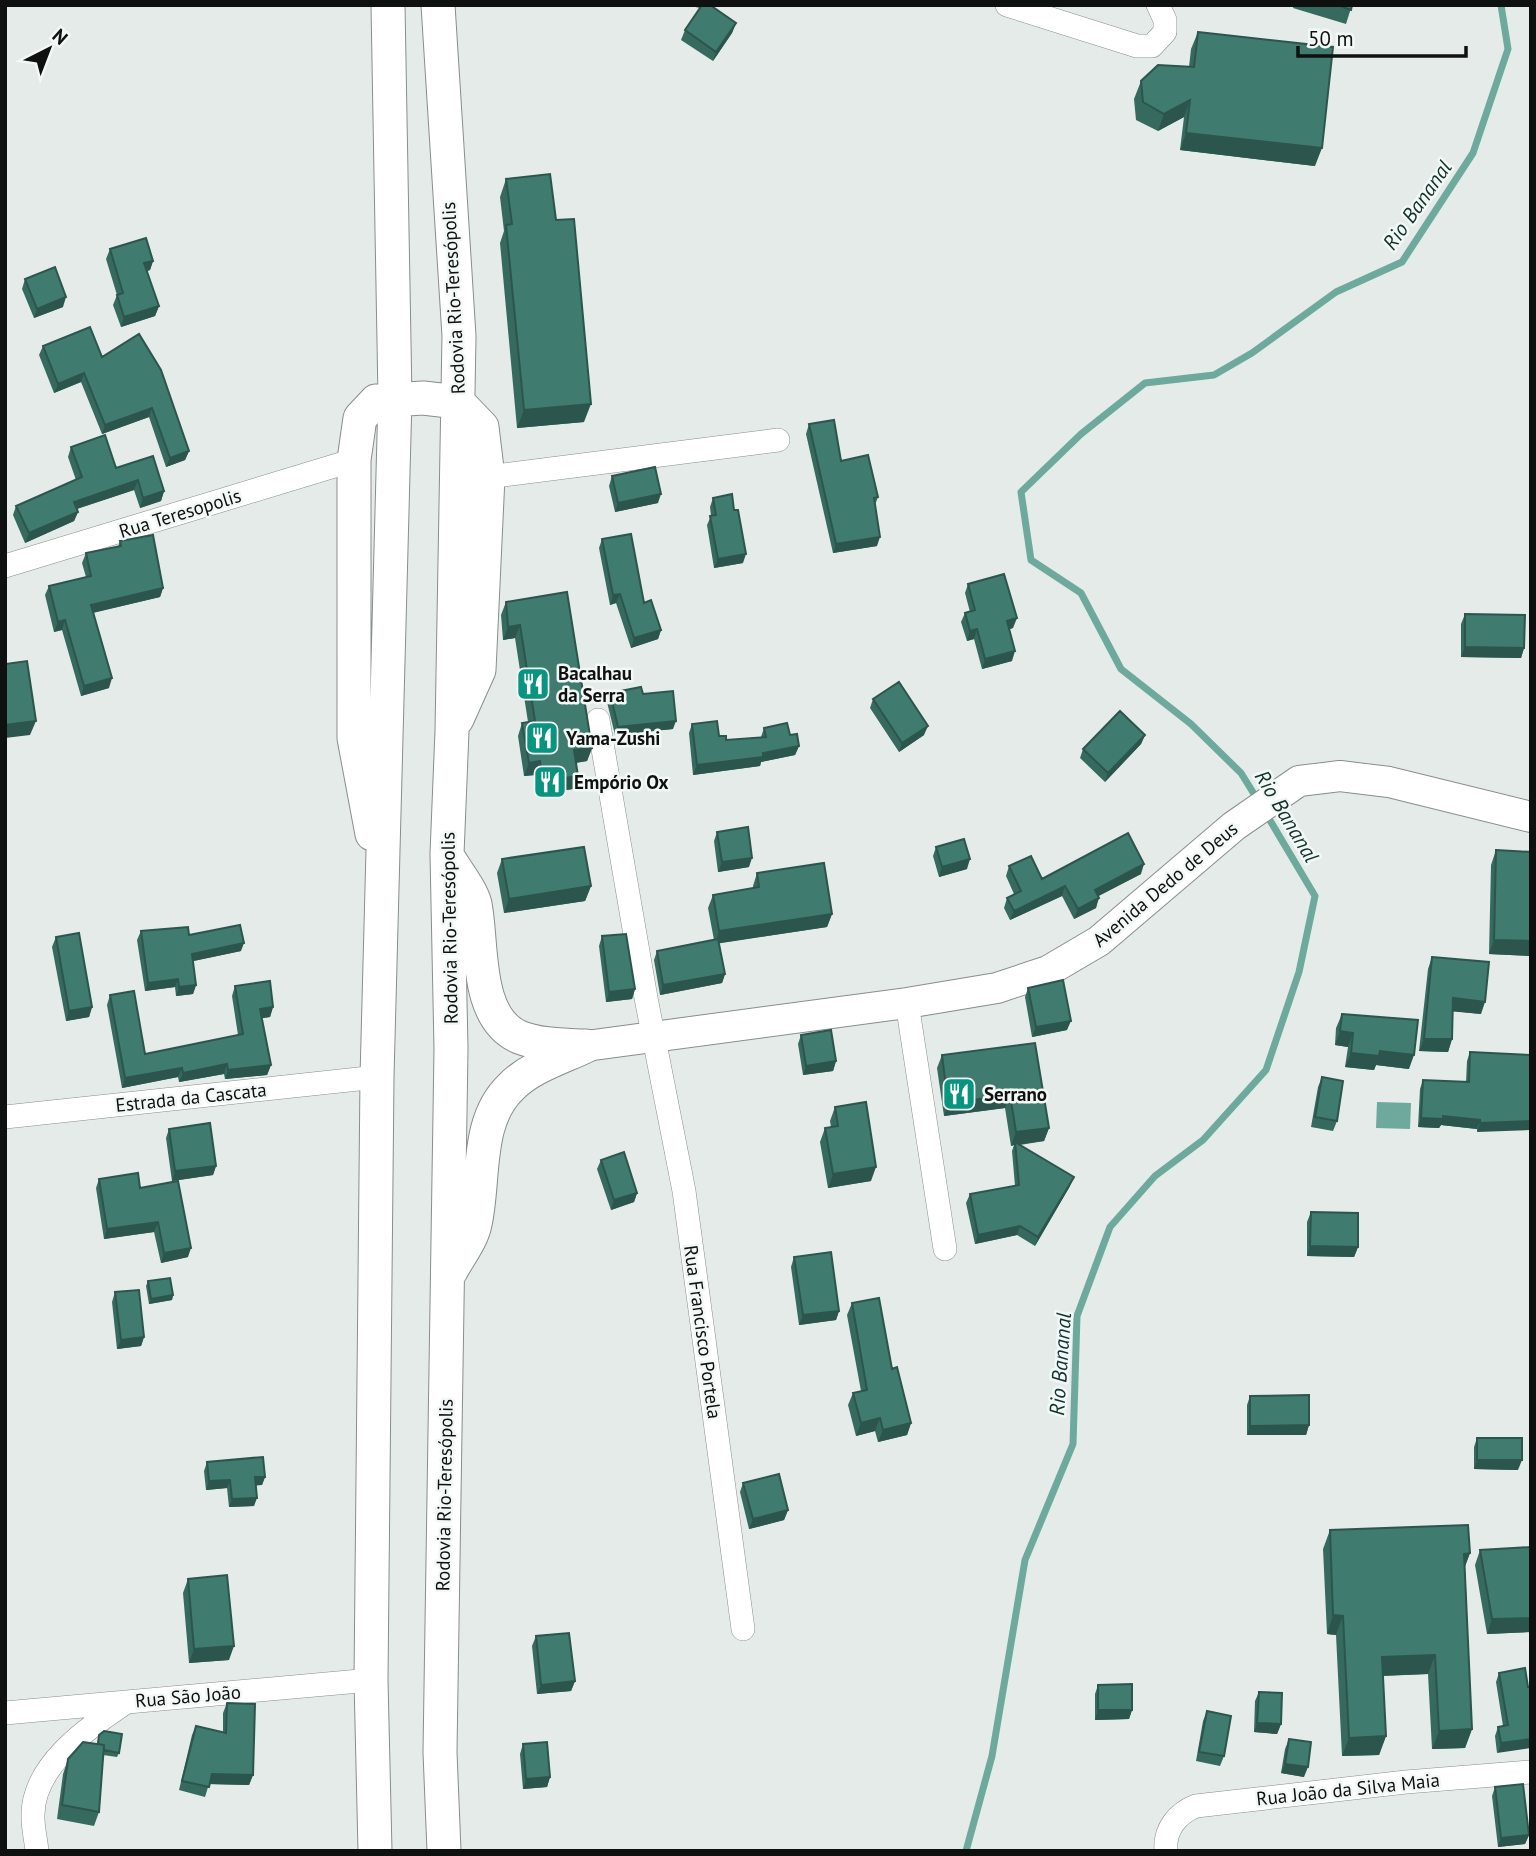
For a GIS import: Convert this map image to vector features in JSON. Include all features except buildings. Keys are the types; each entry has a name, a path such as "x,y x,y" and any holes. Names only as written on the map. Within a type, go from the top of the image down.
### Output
{"highway":[{"path":"375,1851 371,1680 377,1077 385,893 396,398 388,5"},
{"name":"Rodovia Rio-Teresópolis","path":"438,5 459,336 452,731 447,854 451,1049 440,1752 444,1851"},
{"path":"385,893 354,738 354,460 360,418 376,401 396,398 458,402 482,427 488,477 479,670 452,731"},
{"path":"447,854 474,902 480,960 488,996 500,1021 518,1036 544,1043 586,1046"},
{"path":"448,1276 475,1226 480,1174 495,1107 511,1086 534,1070 586,1046"}],"main road":[{"name":"Avenida Dedo de Deus","path":"586,1046 996,989 1048,971 1099,941 1234,826 1299,781 1340,776 1389,782 1531,817"}],"street":[{"path":"1007,5 1125,42 1152,46 1165,32 1165,20 1158,5"},
{"path":"488,477 778,440"},
{"name":"Rua Teresopolis","path":"5,566 354,460"},
{"name":"Rua Francisco Portela","path":"598,720 684,1191 743,1629"},
{"path":"907,1003 945,1249"},
{"name":"Estrada da Cascata","path":"5,1117 377,1077"},
{"name":"Rua São João","path":"5,1713 371,1680"},
{"path":"37,1851 33,1815 40,1787 58,1756 86,1729 128,1701"},
{"name":"Rua João da Silva Maia","path":"1166,1851 1172,1824 1182,1812 1196,1806 1406,1782 1531,1772"}],"shaded area":[{"path":"1377,1102 1411,1103 1410,1129 1376,1128"}],"waterway":[{"name":"Rio Bananal","path":"1259,802 1241,773 1191,724 1121,669 1081,593 1031,560 1021,492 1081,434 1145,383 1214,375 1252,353 1336,292 1402,262 1473,153 1508,49 1501,5"},
{"name":"Rio Bananal","path":"966,1851 992,1756 1025,1560 1073,1444 1077,1316 1110,1227 1155,1176 1203,1140 1266,1070 1299,972 1315,896 1265,812"}],"place":[{"name":"Bacalhau da Serra","path":"533,684"},
{"name":"Yama-Zushi","path":"542,738"},
{"name":"Empório Ox","path":"550,782"},
{"name":"Serrano","path":"959,1094"}]}
